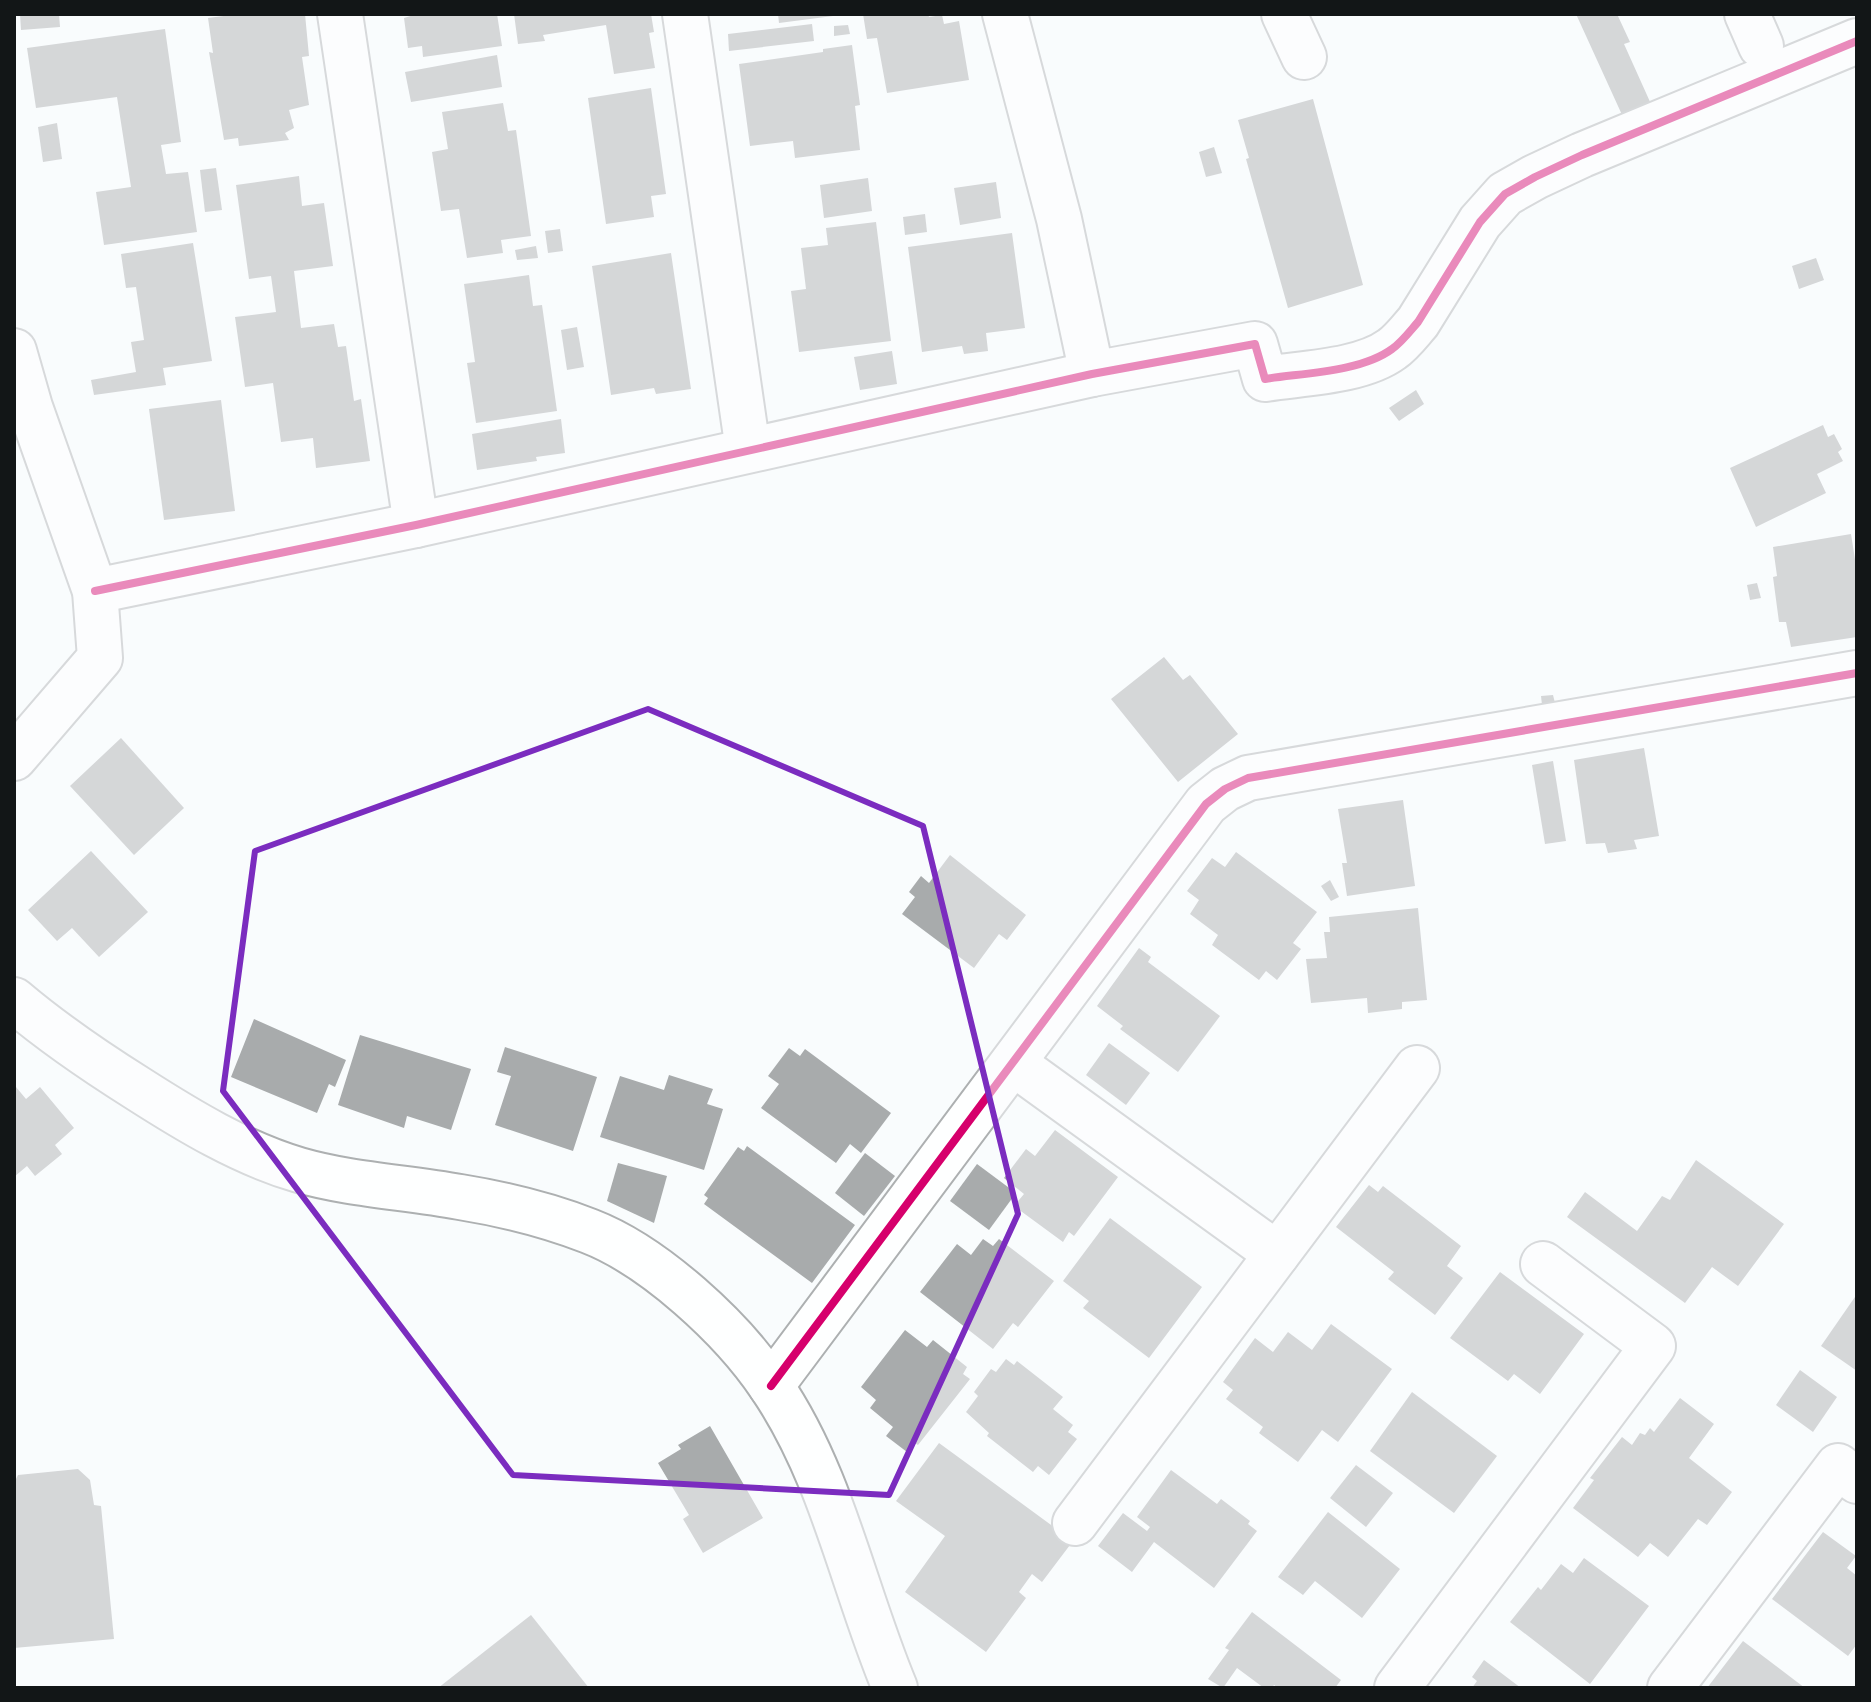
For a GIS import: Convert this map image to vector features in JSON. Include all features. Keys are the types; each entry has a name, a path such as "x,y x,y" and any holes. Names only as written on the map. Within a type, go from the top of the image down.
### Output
{"street":[{"path":"340,14 416,525"},
{"path":"685,14 748,450"},
{"path":"1005,14 1059,219 1092,374"},
{"path":"1284,14 1304,57"},
{"path":"95,591 416,525 1092,374 1255,344 1265,379 1354,365 1392,350 1418,322 1473,232 1505,194 1582,155 1857,41"},
{"path":"14,351 30,407 95,591 100,658 14,758"},
{"path":"771,1386 1206,804 1225,789 1248,778 1857,673"},
{"path":"14,1000 45,1027 195,1125 269,1158 297,1170 344,1180 462,1197 537,1214 590,1231 634,1254 678,1286 728,1335 771,1386 801,1439 835,1518 895,1688"},
{"path":"1013,1063 1277,1254"},
{"path":"1075,1523 1417,1068"},
{"path":"1397,1688 1653,1346 1543,1264"},
{"path":"1670,1688 1838,1466 1857,1481"}],"highlighted area":[{"path":"648,709 923,826 1018,1214 889,1495 513,1475 223,1091 255,851"}],"building":[{"path":"20,14 59,14 60,27 21,30"},
{"path":"239,14 305,14 309,56 302,57 309,105 289,110 294,128 285,133 289,140 239,146 238,138 224,140 209,52 213,53 208,18"},
{"path":"417,14 497,14 502,46 423,57 422,46 408,48 404,18"},
{"path":"514,14 651,14 654,32 649,33 655,68 614,74 606,25 543,35 545,41 518,44"},
{"path":"778,14 833,14 833,16 779,23"},
{"path":"863,14 942,15 944,24 959,21 969,80 887,93 877,38 867,39"},
{"path":"1576,14 1617,14 1630,42 1624,44 1651,104 1623,117"},
{"path":"812,24 814,41 729,51 728,34"},
{"path":"848,25 850,34 834,36 834,26"},
{"path":"165,29 181,142 161,145 166,174 188,172 197,232 104,245 96,192 131,187 117,97 36,108 27,48"},
{"path":"852,45 860,105 855,106 860,150 795,158 793,141 750,146 739,64"},
{"path":"497,55 502,87 411,102 405,72"},
{"path":"651,88 666,194 651,196 654,217 606,224 588,98"},
{"path":"1313,99 1363,285 1288,308 1238,120"},
{"path":"503,103 508,131 516,130 531,236 501,240 503,253 467,258 459,209 441,211 432,152 448,149 442,112"},
{"path":"57,123 62,159 43,162 38,127"},
{"path":"1214,147 1222,173 1206,177 1199,152"},
{"path":"216,168 222,210 205,212 200,170"},
{"path":"299,176 302,206 324,203 333,266 294,271 301,328 334,324 338,347 346,346 354,401 361,399 370,461 316,468 313,438 281,442 273,383 245,387 235,317 276,312 271,276 249,279 236,185"},
{"path":"868,178 872,211 824,218 820,185"},
{"path":"996,182 1001,218 960,225 954,188"},
{"path":"925,214 927,232 905,235 903,217"},
{"path":"876,222 891,341 799,352 791,291 806,289 801,248 828,245 826,228"},
{"path":"560,229 563,251 548,253 545,231"},
{"path":"1012,233 1025,328 986,333 988,351 964,354 962,346 922,352 908,247"},
{"path":"193,243 212,361 163,368 166,385 94,395 91,380 136,372 131,342 144,340 136,287 126,288 121,254"},
{"path":"536,246 538,258 517,260 515,250"},
{"path":"671,253 691,389 656,394 654,388 611,395 592,266"},
{"path":"1816,258 1824,280 1799,289 1792,266"},
{"path":"529,275 533,306 542,305 557,411 476,423 467,363 475,362 464,284"},
{"path":"577,327 584,367 567,370 561,330"},
{"path":"892,351 897,384 860,390 854,357"},
{"path":"1416,390 1424,404 1399,421 1389,408"},
{"path":"221,400 235,511 164,520 149,409"},
{"path":"561,419 565,453 536,457 537,461 477,470 472,434"},
{"path":"1823,425 1828,437 1834,434 1842,449 1838,452 1843,461 1817,474 1826,493 1756,527 1730,468"},
{"path":"1851,534 1857,572 1857,637 1791,647 1786,622 1779,622 1773,547"},
{"path":"1757,583 1761,598 1750,600 1747,585"},
{"path":"1164,657 1183,680 1190,675 1238,734 1178,782 1111,699"},
{"path":"1553,695 1555,703 1542,705 1541,696"},
{"path":"121,738 184,808 134,855 70,786"},
{"path":"1644,748 1659,836 1634,840 1637,849 1608,853 1605,843 1586,844 1574,760"},
{"path":"1553,761 1566,841 1545,844 1532,765"},
{"path":"1403,800 1415,886 1347,896 1342,863 1347,863 1338,809"},
{"path":"91,851 148,912 99,957 72,928 57,941 28,910"},
{"path":"1236,852 1317,912 1293,943 1301,949 1277,980 1266,971 1259,980 1212,945 1218,935 1190,914 1199,900 1187,891 1212,858 1225,867"},
{"path":"950,855 1026,915 1007,940 999,934 974,968 902,914 915,897 909,892 921,876 929,883"},
{"path":"1330,880 1339,897 1331,901 1321,886"},
{"path":"1418,908 1427,1000 1402,1002 1402,1009 1368,1013 1367,998 1311,1003 1306,959 1327,958 1324,932 1330,932 1329,917"},
{"path":"1139,948 1151,957 1148,962 1220,1016 1178,1072 1120,1029 1123,1026 1097,1006"},
{"path":"254,1019 346,1060 335,1087 329,1084 317,1113 231,1077"},
{"path":"360,1035 471,1069 451,1130 407,1116 404,1128 338,1105"},
{"path":"1109,1043 1150,1073 1126,1105 1086,1075"},
{"path":"505,1047 597,1077 573,1151 495,1125 511,1076 497,1072"},
{"path":"789,1048 800,1056 805,1049 891,1113 861,1153 850,1144 836,1163 761,1108 779,1084 768,1076"},
{"path":"669,1075 713,1089 707,1104 723,1109 704,1170 600,1137 620,1076 664,1090"},
{"path":"16,1087 26,1099 40,1087 74,1128 55,1145 62,1154 35,1176 27,1166 14,1177"},
{"path":"1055,1130 1118,1177 1074,1236 1069,1232 1063,1242 1014,1206 1024,1194 1004,1178 1026,1149 1035,1156"},
{"path":"747,1146 855,1225 812,1283 704,1204 708,1198 704,1195 738,1147 744,1151"},
{"path":"865,1153 895,1176 864,1216 835,1193"},
{"path":"1696,1160 1784,1224 1738,1286 1712,1267 1685,1303 1567,1217 1585,1192 1637,1231 1662,1196 1670,1200"},
{"path":"618,1163 667,1176 654,1223 607,1201"},
{"path":"977,1164 1016,1193 989,1230 950,1201"},
{"path":"1369,1185 1378,1192 1383,1186 1461,1246 1447,1266 1463,1278 1435,1315 1388,1279 1394,1272 1336,1227"},
{"path":"1110,1218 1202,1287 1149,1358 1083,1308 1089,1301 1063,1281"},
{"path":"983,1239 993,1246 999,1239 1054,1281 1018,1327 1013,1323 993,1349 920,1292 957,1244 971,1255"},
{"path":"1500,1272 1584,1334 1540,1394 1514,1374 1508,1381 1450,1338"},
{"path":"1857,1294 1857,1371 1821,1346"},
{"path":"1331,1324 1392,1369 1338,1442 1322,1430 1298,1462 1259,1433 1263,1427 1226,1399 1233,1390 1223,1382 1255,1338 1273,1352 1288,1332 1312,1350"},
{"path":"905,1330 927,1347 933,1340 967,1367 963,1374 970,1379 918,1445 915,1443 907,1452 886,1436 893,1427 870,1408 876,1400 861,1387"},
{"path":"1006,1359 1014,1365 1017,1361 1063,1397 1053,1409 1073,1425 1068,1432 1077,1439 1049,1475 1038,1466 1033,1472 987,1436 989,1433 966,1412 978,1396 974,1392 991,1369 996,1372"},
{"path":"1800,1370 1837,1397 1813,1432 1776,1405"},
{"path":"1412,1392 1497,1456 1454,1513 1370,1451"},
{"path":"1680,1398 1714,1424 1689,1458 1732,1492 1707,1525 1698,1519 1668,1557 1650,1543 1638,1557 1573,1508 1594,1480 1590,1478 1622,1437 1632,1445 1640,1433 1645,1435 1650,1428 1654,1432"},
{"path":"710,1426 763,1518 703,1553 683,1519 689,1515 658,1463 681,1449 678,1445"},
{"path":"939,1443 1073,1541 1042,1582 1032,1574 1019,1592 1026,1598 986,1652 905,1592 945,1536 896,1501"},
{"path":"1356,1465 1393,1493 1366,1527 1330,1498"},
{"path":"78,1469 90,1480 94,1505 101,1506 114,1639 14,1648 14,1483 18,1475"},
{"path":"1171,1470 1217,1504 1221,1499 1250,1521 1248,1524 1257,1531 1214,1588 1154,1542 1132,1572 1098,1546 1123,1513 1147,1531 1150,1527 1137,1517"},
{"path":"1328,1512 1400,1569 1362,1618 1315,1581 1303,1595 1278,1577"},
{"path":"1823,1532 1856,1556 1847,1568 1857,1576 1857,1644 1848,1656 1772,1599"},
{"path":"1584,1558 1649,1606 1590,1684 1510,1622 1561,1564 1573,1573"},
{"path":"1252,1612 1341,1680 1335,1688 1278,1688 1274,1685 1264,1688 1237,1668 1223,1688 1208,1679 1229,1650 1225,1648"},
{"path":"531,1615 589,1688 438,1688"},
{"path":"1743,1641 1805,1688 1707,1688"},
{"path":"1484,1660 1521,1688 1472,1688 1477,1681 1472,1677"}],"cycle path":[{"path":"95,591 416,525 1092,374 1255,344 1265,379 1364,363 1379,357 1403,340 1418,322 1480,222 1505,194 1582,155 1857,41"},
{"path":"771,1386 1206,804 1225,789 1248,778 1857,673"}]}
